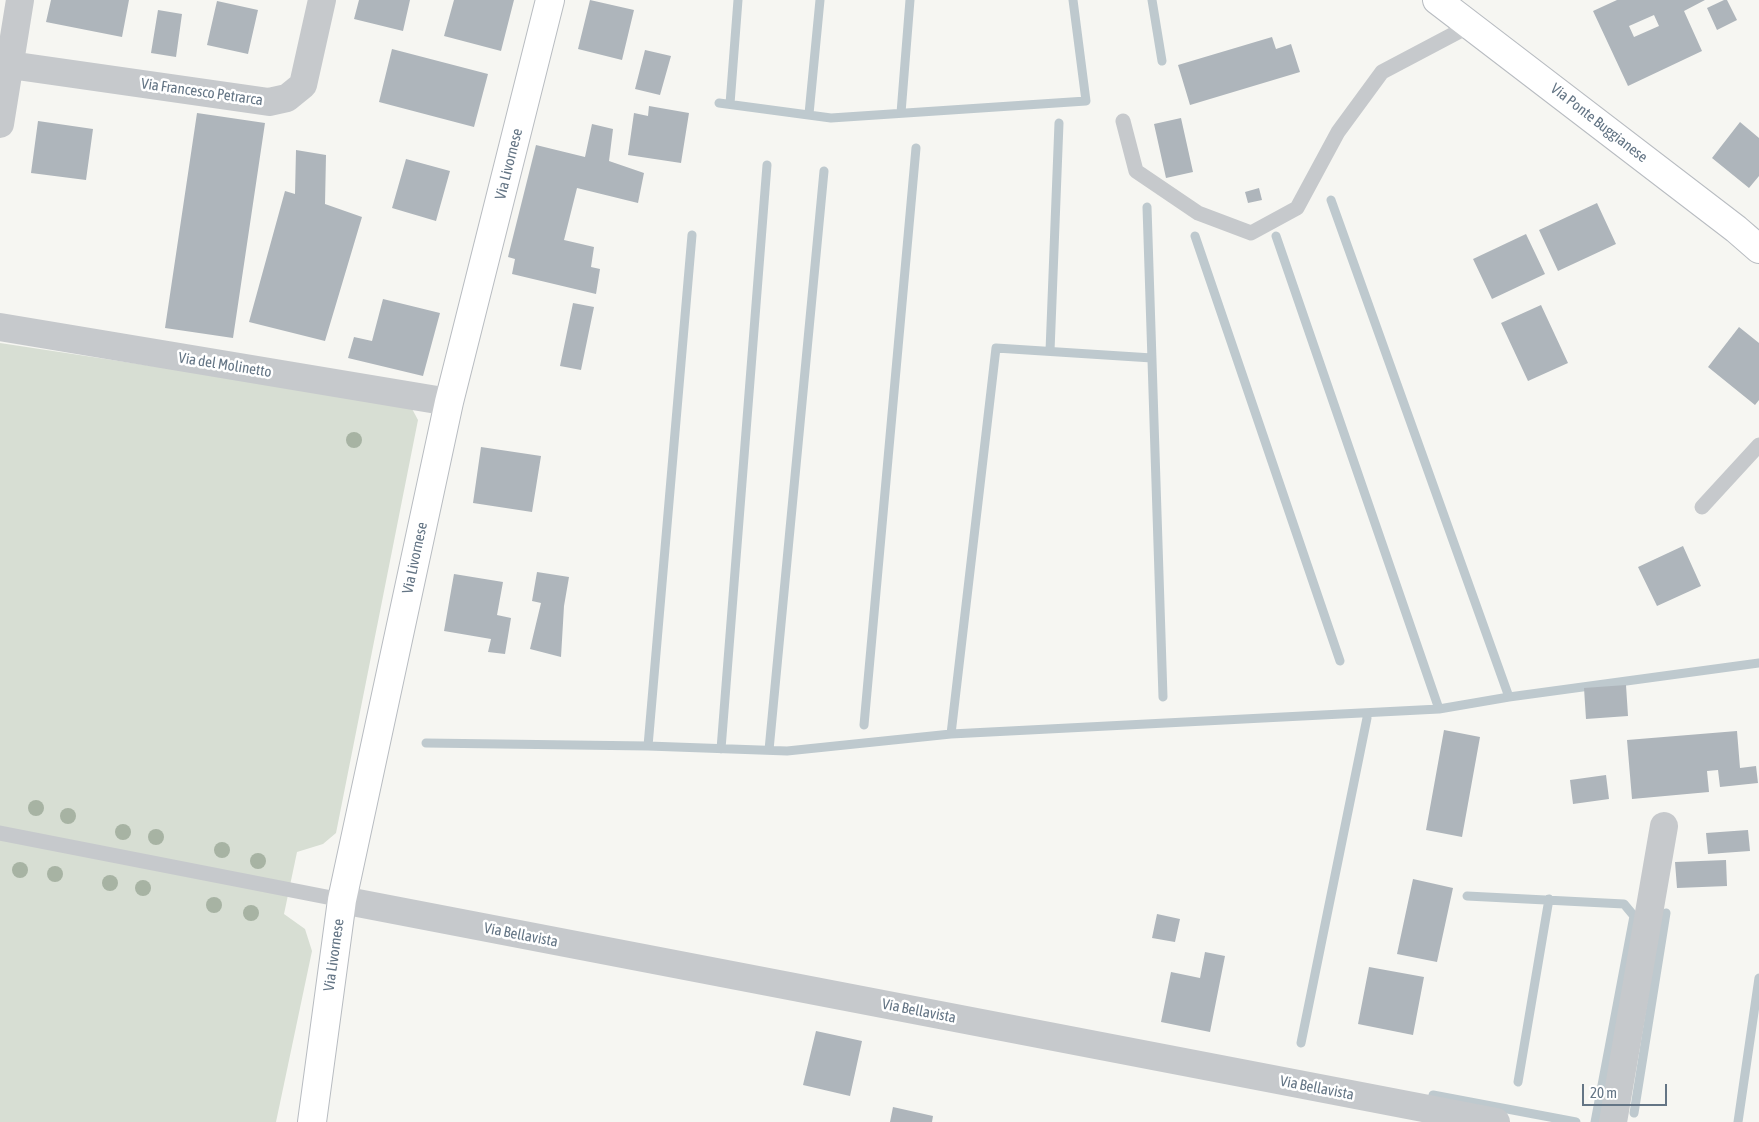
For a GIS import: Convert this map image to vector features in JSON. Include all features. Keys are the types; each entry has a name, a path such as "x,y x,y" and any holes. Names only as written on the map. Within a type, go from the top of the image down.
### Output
{"main road":[{"name":"Via Livornese","path":"312,1122 342,900 449,402 550,0"},
{"name":"Via Ponte Buggianese","path":"1437,0 1759,248"}],"street":[{"path":"0,124 20,0"},
{"name":"Via Francesco Petrarca","path":"10,65 269,102 286,98 303,85 322,0"},
{"name":"Via del Molinetto","path":"0,328 449,402"},
{"path":"1613,1122 1664,826"},
{"name":"Via Bellavista","path":"342,900 1496,1122"}],"lane":[{"path":"1123,122 1136,171 1198,213 1251,233 1297,208 1338,132 1382,72 1471,25"},
{"path":"1702,507 1759,445"},
{"path":"0,832 342,900"}],"shaded area":[{"path":"0,343 410,405 418,420 336,833 323,844 297,852 284,914 305,929 312,951 276,1122 0,1122"}],"building":[{"path":"51,0 129,0 122,37 46,22"},
{"path":"359,0 410,0 403,31 354,19"},
{"path":"454,0 514,0 501,51 444,36"},
{"path":"590,0 634,10 622,60 578,49"},
{"path":"1617,0 1705,0 1684,11 1702,51 1628,86 1593,11","holes":["1654,15 1659,26 1634,37 1629,26"]},
{"path":"1727,0 1737,20 1717,30 1707,8"},
{"path":"217,1 258,10 248,54 207,45"},
{"path":"158,10 182,14 176,57 151,53"},
{"path":"1272,37 1276,49 1291,44 1300,72 1190,105 1178,65"},
{"path":"392,49 488,74 474,127 379,102"},
{"path":"645,50 671,56 660,95 635,89"},
{"path":"649,106 689,113 681,163 628,155 634,113 648,116"},
{"path":"197,113 265,123 233,338 165,328"},
{"path":"1181,118 1193,172 1166,178 1154,124"},
{"path":"38,121 93,129 86,180 31,173"},
{"path":"1740,122 1759,138 1759,176 1749,188 1712,158"},
{"path":"592,124 613,129 609,161 644,173 638,203 577,188 564,240 594,247 591,267 600,269 596,294 512,274 515,259 508,257 536,145 585,157"},
{"path":"296,150 326,155 325,204 362,217 325,341 249,322 285,191 295,194"},
{"path":"406,159 450,171 436,221 392,208"},
{"path":"1259,188 1262,200 1248,203 1245,192"},
{"path":"1597,203 1616,244 1558,271 1539,230"},
{"path":"1526,234 1545,274 1492,299 1473,259"},
{"path":"383,299 440,313 423,376 348,358 354,337 372,341"},
{"path":"573,303 594,307 581,370 560,366"},
{"path":"1541,305 1568,363 1528,381 1501,323"},
{"path":"1739,327 1759,343 1759,400 1755,405 1708,367"},
{"path":"481,447 541,456 532,512 473,503"},
{"path":"1683,546 1701,586 1657,606 1638,567"},
{"path":"537,572 569,577 564,606 561,657 530,649 541,603 532,601"},
{"path":"454,574 503,582 497,615 511,618 505,654 488,652 491,639 444,631"},
{"path":"1626,685 1628,716 1586,719 1584,688"},
{"path":"1444,730 1480,737 1462,837 1426,830"},
{"path":"1737,731 1740,768 1756,766 1758,783 1720,787 1718,770 1707,771 1709,792 1632,799 1627,740"},
{"path":"1606,775 1609,799 1573,804 1570,780"},
{"path":"1748,830 1750,851 1708,854 1706,833"},
{"path":"1726,860 1727,886 1677,888 1675,862"},
{"path":"1413,879 1453,888 1437,962 1397,954"},
{"path":"1157,914 1180,919 1175,942 1152,938"},
{"path":"1205,952 1225,956 1210,1032 1161,1022 1171,972 1200,978"},
{"path":"1369,967 1424,977 1413,1035 1358,1024"},
{"path":"816,1031 862,1041 850,1096 803,1085"},
{"path":"893,1107 933,1116 932,1122 890,1122"}],"waterway":[{"path":"730,104 738,0"},
{"path":"809,114 820,0"},
{"path":"901,113 910,0"},
{"path":"719,103 831,118 1086,101 1073,0"},
{"path":"1152,0 1162,61"},
{"path":"1050,351 1059,123"},
{"path":"864,725 916,148"},
{"path":"721,749 767,165"},
{"path":"769,750 824,171"},
{"path":"1331,200 1509,697"},
{"path":"1147,207 1163,697"},
{"path":"648,746 692,235"},
{"path":"1195,236 1340,661"},
{"path":"1276,236 1439,709"},
{"path":"951,734 996,348 1152,358"},
{"path":"426,743 648,746 787,751 951,734 1439,709 1509,697 1759,663"},
{"path":"1301,1043 1367,718"},
{"path":"1467,896 1624,904 1634,916 1595,1122"},
{"path":"1518,1082 1549,899"},
{"path":"1634,1113 1666,913"},
{"path":"1738,1122 1759,978"},
{"path":"1433,1095 1576,1122"}]}
